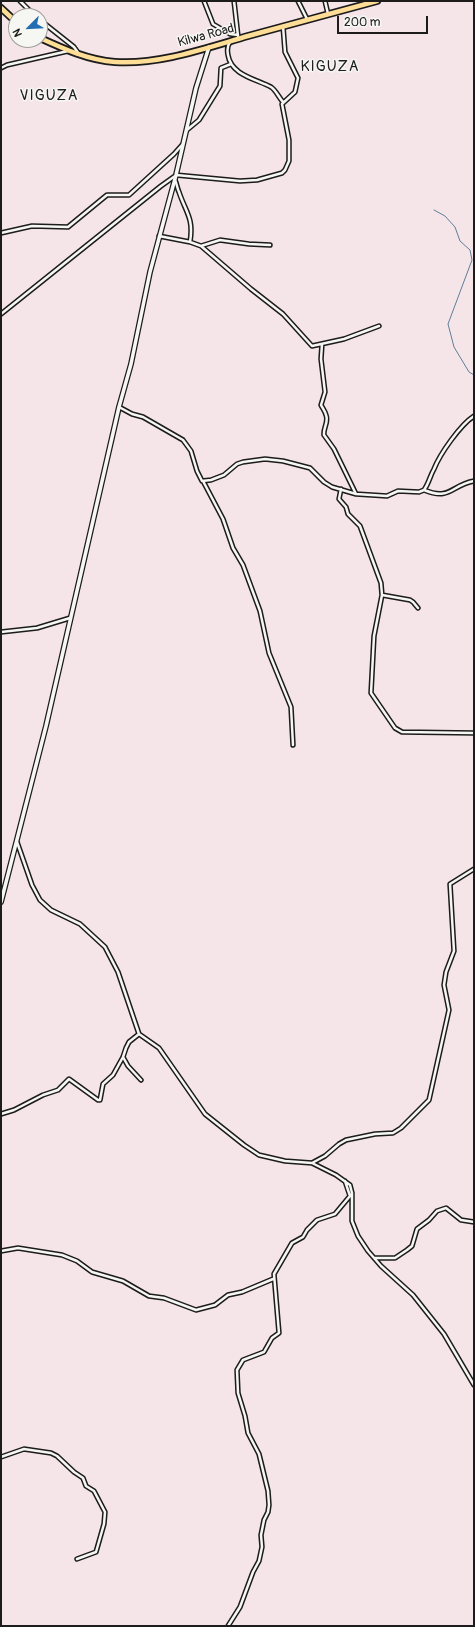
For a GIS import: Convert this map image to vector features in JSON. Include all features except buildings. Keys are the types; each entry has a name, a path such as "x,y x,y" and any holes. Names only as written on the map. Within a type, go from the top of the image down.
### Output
{"highway":[{"name":"Kilwa Road","path":"48,42 80,55 112,62 148,61 209,47 231,41 238,37 377,1"}],"street":[{"path":"204,1 212,22 230,34 238,37 234,1"},
{"path":"298,1 307,20"},
{"path":"325,1 328,14"},
{"path":"48,26 74,47 80,55"},
{"path":"282,26 286,52 298,78 295,92 283,102"},
{"path":"1,314 161,186 175,177 240,181 257,180 282,173 285,170 289,161 289,140 282,106 283,102 274,89 238,71 230,64 227,52 231,41"},
{"path":"1,902 46,726 119,407 131,364 142,305 187,130 196,88 209,47"},
{"path":"1,68 11,64 69,51"},
{"path":"187,130 198,120 220,86 221,68 230,64"},
{"path":"1,234 32,226 68,227 107,195 129,195 182,145"},
{"path":"175,177 179,193 190,217 192,234 190,242"},
{"path":"159,236 190,242 201,246 283,314 298,330 309,345 312,346 344,339 379,326"},
{"path":"201,246 220,240 270,245"},
{"path":"322,344 321,359 325,378 325,392 321,405 326,415 327,422 324,429 324,435 334,449 356,494"},
{"path":"119,407 134,415 143,417 156,426 169,431 183,440 191,451 197,471 223,519 260,611 269,653 291,707 293,745"},
{"path":"424,490 448,445 464,424 474,416"},
{"path":"202,481 211,480 224,475 237,464 265,459 283,461 310,468 324,482 332,487 356,494 387,496 398,491 417,492 424,490 439,494 446,494 453,491 460,485 474,481"},
{"path":"341,489 339,499 346,508 348,514 360,526 379,574 382,595 374,636 373,669 370,685 372,696 395,728 402,732 474,733"},
{"path":"382,595 410,600 418,608"},
{"path":"1,632 37,628 71,618"},
{"path":"17,841 32,885 40,900 51,910 80,924 105,947 118,972 133,1012 139,1034 160,1048 205,1114 244,1145 267,1158 291,1162 312,1163 320,1166 350,1185 352,1190 351,1211 355,1231 364,1246 374,1258 414,1295 444,1334 474,1385"},
{"path":"312,1163 325,1156 346,1140 375,1134 387,1134 397,1131 429,1100 449,1010 444,985 446,972 454,951 450,884 474,869"},
{"path":"1,1114 14,1110 43,1095 56,1091 69,1079 99,1100 103,1084 112,1076 124,1057 127,1044 139,1034"},
{"path":"124,1057 128,1066 141,1080"},
{"path":"228,1626 240,1607 253,1572 259,1561 262,1548 261,1535 264,1520 268,1512 268,1491 258,1452 248,1433 246,1418 238,1393 237,1372 239,1366 244,1360 264,1352 272,1338 280,1332 273,1278 274,1274 292,1243 304,1237 307,1230 316,1220 335,1214 348,1199 350,1194 345,1181"},
{"path":"374,1258 395,1258 407,1250 412,1246 417,1229 439,1210 446,1208 461,1220 474,1222"},
{"path":"1,1251 18,1248 62,1255 77,1261 92,1272 123,1281 149,1296 164,1298 196,1310 215,1305 228,1295 242,1292 273,1278"},
{"path":"1,1457 24,1449 56,1455 74,1472 83,1478 86,1486 94,1491 105,1512 104,1524 96,1552 77,1559"}],"waterway":[{"path":"434,210 445,216 455,227 460,241 470,250 472,260 448,324 454,347 469,372 474,375"}],"district":[{"name":"KIGUZA","path":"330,67"},
{"name":"VIGUZA","path":"49,96"}]}
